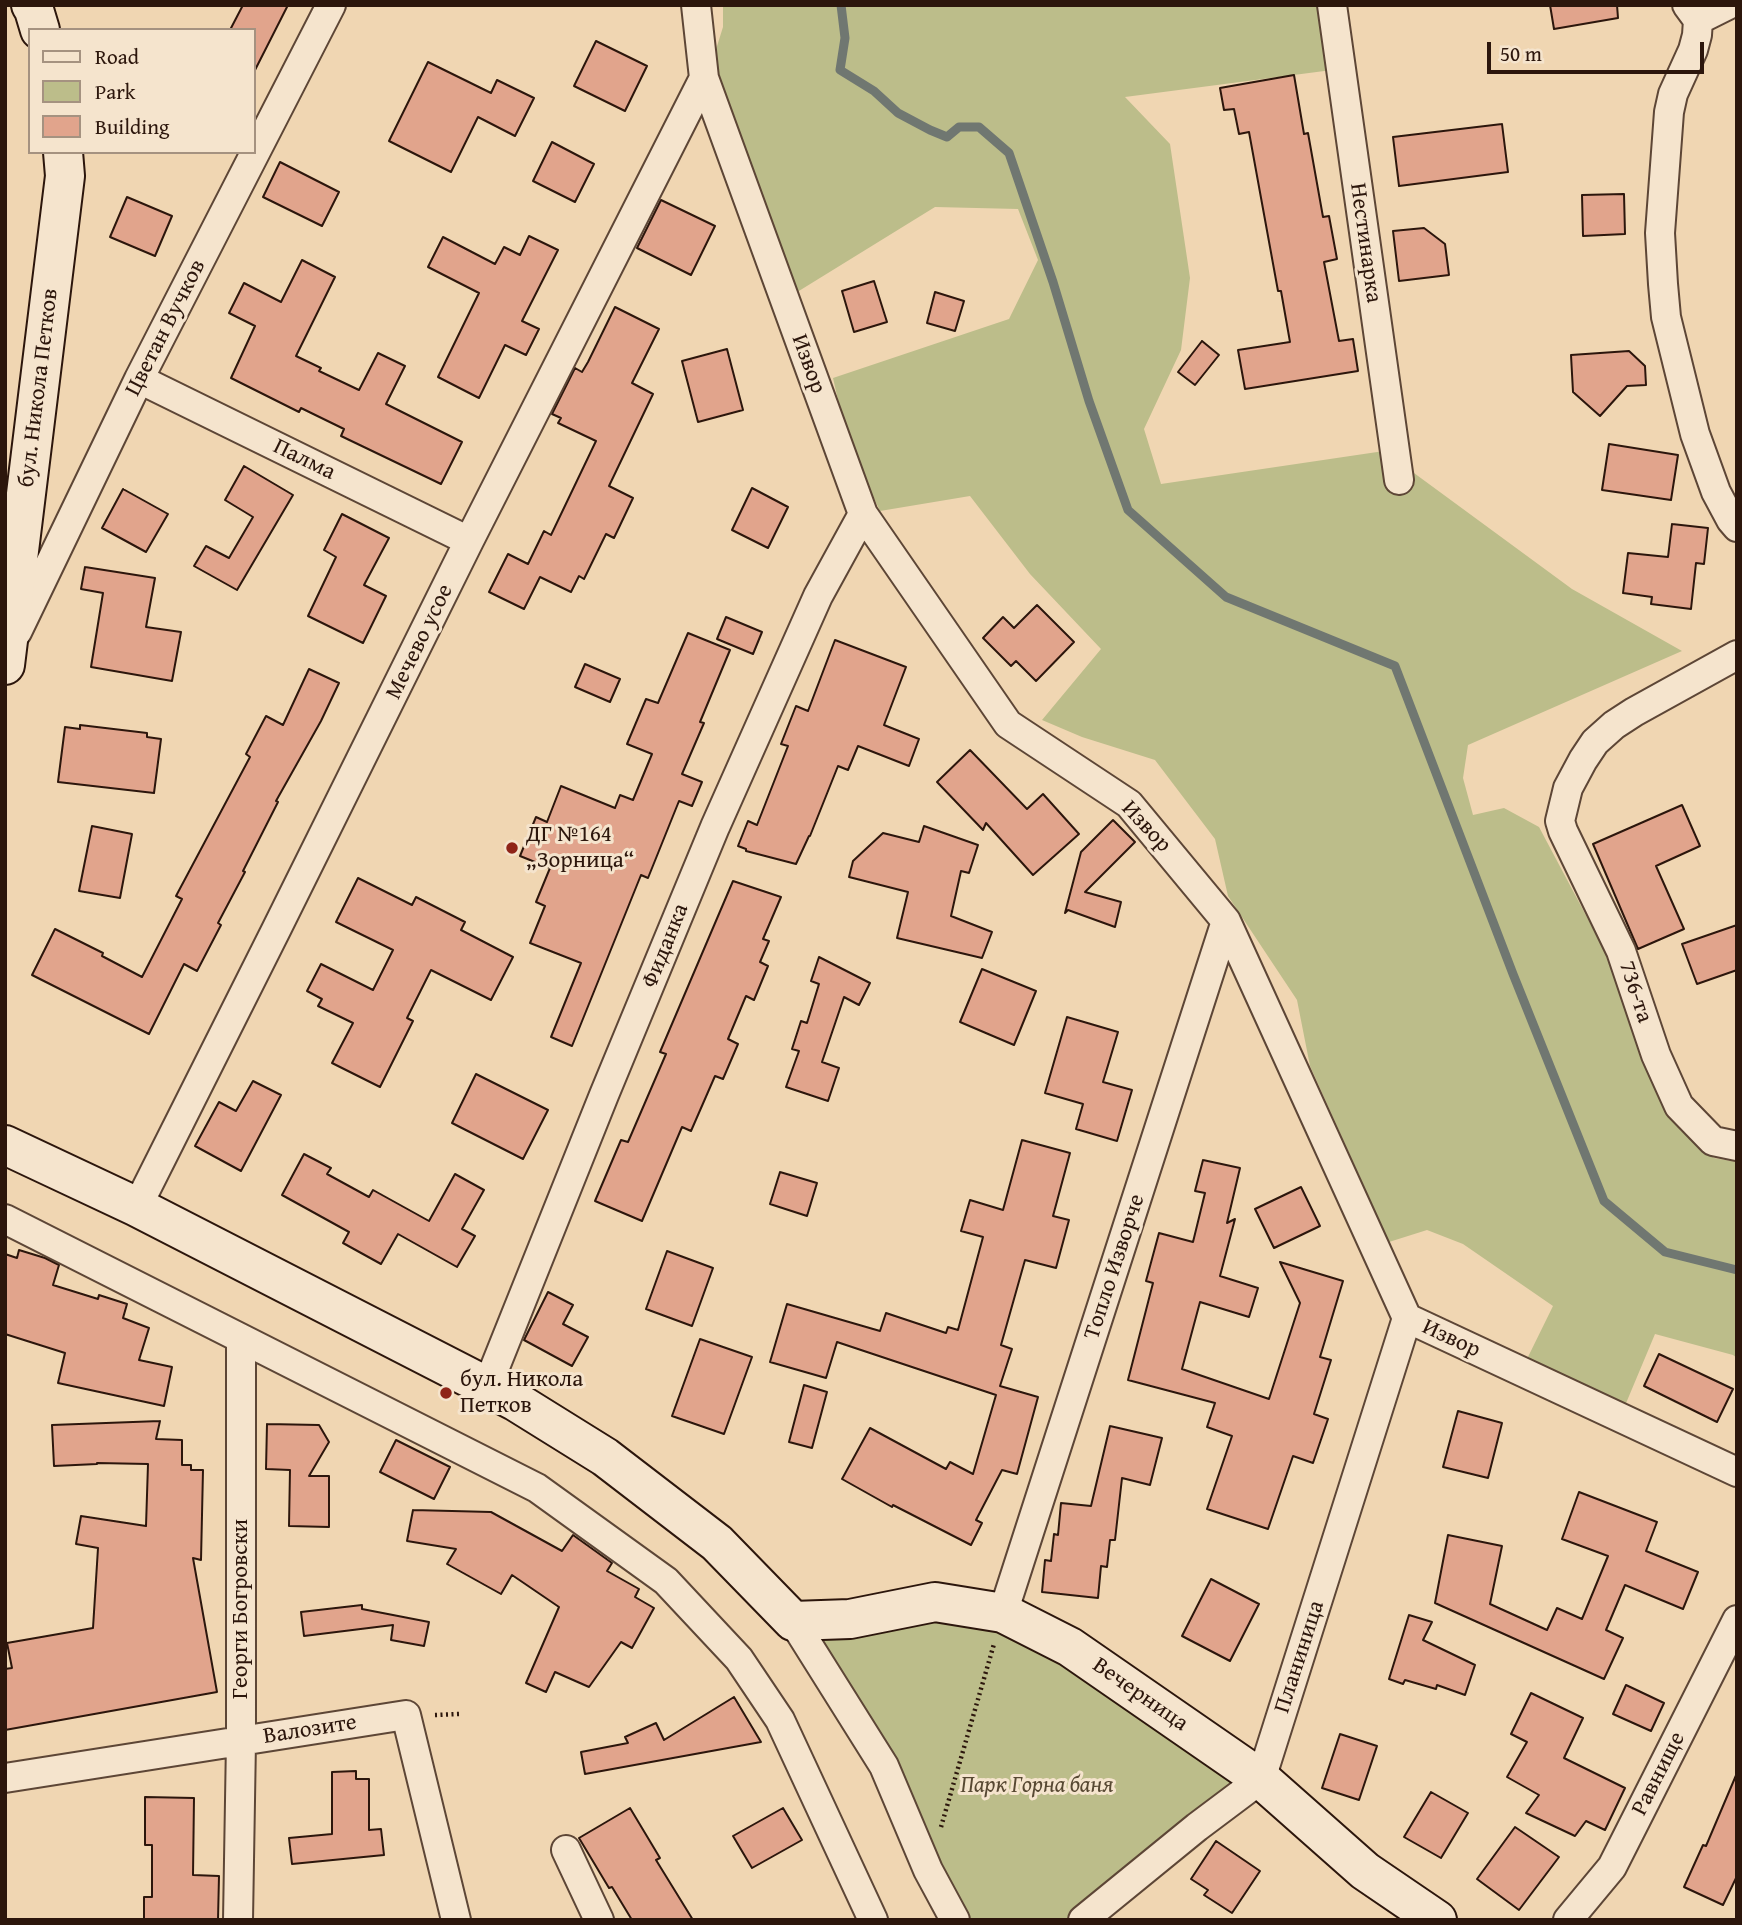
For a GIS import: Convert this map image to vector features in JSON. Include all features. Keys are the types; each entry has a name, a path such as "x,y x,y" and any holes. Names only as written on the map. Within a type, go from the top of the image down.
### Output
{"street":[{"path":"31,5 39,28"},
{"name":"Цветан Вучков","path":"256,151 331,5"},
{"name":"Извор","path":"696,5 704,78 863,514 1008,724 1129,804 1226,920 1407,1318 1737,1472"},
{"name":"Нестинарка","path":"1332,5 1399,480"},
{"path":"1728,5 1692,13 1697,34 1669,112 1661,222 1667,317 1695,434 1716,492 1737,527"},
{"name":"Мечево усое","path":"136,1207 278,928 468,541 704,78"},
{"name":"бул. Никола Петков","path":"6,659 65,176 64,154"},
{"name":"Цветан Вучков","path":"6,659 139,379 255,154"},
{"name":"Палма","path":"139,379 468,541"},
{"name":"Фиданка","path":"487,1387 715,827 818,596 863,514"},
{"name":"736-та","path":"1737,654 1634,712 1595,742 1568,788 1560,821 1621,951 1656,1055 1679,1106 1713,1141 1737,1146"},
{"name":"Топло Изворче","path":"1003,1613 1226,920"},
{"path":"5,1145 136,1207 515,1401 616,1465 717,1543 793,1621 884,1766 928,1870 955,1920"},
{"path":"5,1219 537,1488 666,1581 739,1659 780,1720 873,1920"},
{"name":"Планиница","path":"1261,1779 1407,1318"},
{"name":"Георги Богровски","path":"238,1920 241,1339"},
{"name":"Вечерница","path":"793,1621 850,1619 935,1602 1003,1613 1070,1647 1261,1779 1365,1871 1437,1920"},
{"name":"Равнище","path":"1568,1920 1612,1867 1737,1620"},
{"name":"Валозите","path":"5,1778 407,1715 456,1920"},
{"path":"1083,1920 1197,1827 1261,1779"},
{"path":"566,1850 599,1920"}],"path":[{"path":"928,1870 1003,1613"}],"green space":[{"path":"723,5 1322,5 1332,70 1125,97 1170,144 1190,278 1181,350 1144,429 1161,484 1384,451 1572,589 1682,651 1468,745 1463,778 1473,815 1504,808 1539,827 1606,953 1641,1054 1681,1131 1714,1158 1737,1162 1737,1358 1655,1334 1624,1408 1527,1359 1553,1306 1463,1244 1427,1230 1389,1242 1310,1066 1297,1000 1228,896 1215,839 1155,760 1082,737 1042,720 1101,649 1030,574 970,496 880,511 848,444 833,378 1009,319 1038,260 1018,209 935,207 794,294 720,94 713,59 723,27"},
{"name":"Парк Горна баня","path":"1003,1613 1261,1779 1083,1920 955,1920 793,1621"}],"building":[{"path":"243,5 288,5 256,68 256,28 231,28"},
{"path":"1550,5 1617,5 1618,18 1554,29"},
{"path":"596,41 647,66 625,111 574,86"},
{"path":"428,62 491,93 497,80 534,98 515,136 478,117 451,172 389,141"},
{"path":"1294,75 1304,134 1308,133 1323,217 1329,216 1337,259 1324,262 1339,341 1353,339 1358,371 1245,389 1238,350 1290,342 1249,132 1239,134 1234,109 1224,110 1220,88"},
{"path":"1502,124 1508,172 1399,186 1393,137"},
{"path":"552,142 594,164 575,202 533,181"},
{"path":"280,162 339,192 322,226 263,197"},
{"path":"1624,194 1625,234 1583,236 1582,195"},
{"path":"127,197 172,216 155,256 110,237"},
{"path":"661,200 715,226 691,275 637,248"},
{"path":"1424,228 1445,244 1449,275 1399,281 1393,231"},
{"path":"529,236 558,250 522,321 539,329 526,355 505,345 479,398 438,377 479,293 428,267 443,237 495,264 504,247 520,255"},
{"path":"302,260 335,277 296,356 321,368 319,371 359,390 378,353 405,366 386,404 462,442 441,484 341,436 344,429 301,408 299,412 231,378 255,326 229,313 244,283 281,302"},
{"path":"874,281 887,322 854,332 842,291"},
{"path":"935,292 964,301 955,331 927,323"},
{"path":"615,307 659,329 632,383 653,394 609,486 633,498 614,538 606,534 584,579 579,576 571,592 540,577 524,609 489,592 508,554 528,564 544,531 551,535 596,441 558,423 561,418 552,414 575,368 582,372 588,362"},
{"path":"1202,341 1219,355 1195,385 1178,372"},
{"path":"727,349 743,410 698,422 682,361"},
{"path":"1629,351 1645,366 1646,385 1627,386 1600,416 1573,392 1571,355"},
{"path":"1609,444 1678,455 1671,500 1602,490"},
{"path":"244,466 293,495 237,590 194,566 206,546 229,558 253,517 225,500"},
{"path":"752,488 788,507 768,548 732,530"},
{"path":"123,489 168,514 146,552 102,528"},
{"path":"342,514 389,538 364,585 386,596 363,643 308,616 336,557 324,550"},
{"path":"1672,524 1708,528 1704,564 1696,563 1691,609 1651,604 1652,597 1623,593 1628,553 1668,557"},
{"path":"85,567 155,578 146,627 181,632 172,681 91,667 103,593 81,589"},
{"path":"1037,605 1074,642 1036,681 1016,661 1011,666 983,638 1003,617 1014,628"},
{"path":"726,617 762,632 753,654 717,639"},
{"path":"688,633 730,650 700,722 704,723 682,774 702,782 692,806 679,801 648,878 641,875 572,1046 551,1037 581,963 530,943 545,906 536,902 550,868 520,856 536,817 547,822 561,786 615,808 620,795 633,800 652,754 627,744 646,699 658,703"},
{"path":"835,640 906,667 884,725 919,739 909,766 858,746 848,770 838,766 796,864 746,851 738,846 748,821 757,825 788,746 781,744 796,706 808,711"},
{"path":"585,664 620,679 610,702 575,687"},
{"path":"309,669 339,683 276,801 278,802 243,871 245,872 218,923 221,925 197,971 184,964 149,1034 32,975 55,929 103,953 102,956 142,977 182,899 176,896 250,757 246,754 266,716 283,725"},
{"path":"80,725 147,733 147,737 161,739 154,793 58,782 65,727 80,729"},
{"path":"970,750 1027,809 1043,794 1079,834 1033,875 986,823 983,830 937,782"},
{"path":"1682,805 1700,846 1656,866 1684,929 1638,949 1593,844"},
{"path":"1113,820 1135,842 1085,892 1121,902 1115,927 1068,910 1065,913 1081,852"},
{"path":"92,826 132,834 120,898 79,891"},
{"path":"924,826 978,845 969,873 961,871 951,916 992,932 982,958 897,938 908,892 849,877 853,861 883,833 919,842"},
{"path":"358,878 412,905 416,897 465,922 461,930 513,957 491,1000 431,970 407,1018 413,1021 380,1087 332,1063 353,1023 318,1006 322,999 307,991 321,964 373,990 393,950 336,922"},
{"path":"733,881 781,897 763,939 769,941 760,962 768,966 754,1000 746,996 728,1039 738,1044 723,1079 715,1076 691,1131 682,1127 642,1221 595,1201 621,1140 628,1142 666,1054 660,1052"},
{"path":"1737,925 1737,970 1697,984 1682,944"},
{"path":"819,957 870,983 859,1005 844,997 822,1062 839,1068 828,1101 786,1087 799,1051 792,1049 801,1021 807,1023 819,984 811,981"},
{"path":"982,969 1036,991 1014,1045 960,1022"},
{"path":"1067,1017 1118,1032 1103,1082 1132,1090 1117,1141 1076,1129 1083,1104 1045,1093"},
{"path":"476,1074 548,1110 523,1159 452,1123"},
{"path":"253,1081 281,1095 241,1171 195,1146 219,1102 236,1111"},
{"path":"1022,1140 1070,1153 1053,1216 1069,1220 1056,1268 1025,1260 1001,1345 1012,1349 1000,1386 1038,1397 1017,1474 1002,1470 976,1520 982,1523 971,1545 893,1505 892,1507 842,1479 870,1428 946,1469 950,1462 973,1474 996,1395 837,1342 826,1378 770,1362 787,1304 880,1331 886,1313 946,1333 948,1327 958,1330 983,1237 961,1231 970,1200 1003,1210"},
{"path":"304,1154 331,1168 327,1174 369,1197 373,1190 429,1221 455,1174 484,1190 462,1229 475,1236 457,1267 398,1234 381,1264 343,1243 349,1232 282,1195"},
{"path":"1203,1160 1240,1168 1227,1223 1235,1219 1220,1276 1258,1288 1249,1317 1200,1302 1182,1369 1269,1399 1300,1303 1280,1262 1343,1281 1320,1357 1331,1360 1314,1414 1328,1419 1313,1463 1293,1456 1268,1529 1207,1509 1232,1436 1207,1427 1215,1403 1128,1380 1153,1283 1146,1281 1159,1233 1193,1242 1205,1193 1195,1191"},
{"path":"780,1172 817,1183 807,1216 770,1204"},
{"path":"1301,1187 1320,1226 1274,1248 1255,1209"},
{"path":"19,1250 59,1265 53,1285 98,1299 99,1295 127,1304 123,1318 149,1328 139,1360 172,1367 164,1406 58,1383 65,1353 5,1334 5,1254 17,1258"},
{"path":"667,1251 713,1268 692,1326 646,1309"},
{"path":"548,1292 573,1305 563,1324 588,1337 572,1366 524,1340"},
{"path":"700,1339 752,1357 724,1434 672,1416"},
{"path":"1659,1354 1733,1389 1717,1422 1644,1386"},
{"path":"804,1385 827,1392 812,1448 789,1442"},
{"path":"1458,1411 1502,1423 1488,1478 1443,1467"},
{"path":"160,1421 156,1439 182,1440 182,1465 191,1465 191,1470 203,1470 201,1560 193,1558 217,1692 5,1730 5,1669 12,1668 7,1643 93,1628 98,1548 76,1544 81,1516 146,1526 148,1464 54,1466 52,1425"},
{"path":"267,1424 319,1425 329,1442 309,1476 329,1476 329,1527 289,1526 290,1470 266,1469"},
{"path":"1110,1426 1162,1438 1150,1485 1122,1478 1115,1540 1110,1540 1107,1567 1101,1566 1098,1598 1042,1592 1045,1560 1051,1561 1054,1534 1058,1535 1061,1503 1091,1506"},
{"path":"396,1440 450,1467 434,1499 380,1472"},
{"path":"1579,1492 1657,1522 1646,1551 1698,1572 1683,1609 1625,1585 1606,1630 1623,1638 1604,1679 1435,1603 1448,1535 1502,1546 1490,1604 1547,1630 1557,1608 1582,1619 1608,1556 1562,1539"},
{"path":"413,1510 491,1512 562,1551 573,1535 612,1563 607,1571 639,1589 635,1597 654,1608 632,1648 621,1642 589,1687 555,1672 546,1692 526,1683 559,1607 512,1575 501,1594 447,1564 456,1549 407,1541"},
{"path":"1211,1579 1259,1604 1230,1661 1182,1636"},
{"path":"362,1605 362,1609 429,1622 424,1646 391,1640 393,1625 304,1636 301,1612"},
{"path":"1409,1615 1432,1622 1423,1640 1475,1665 1465,1695 1437,1685 1436,1689 1405,1680 1403,1684 1389,1679"},
{"path":"1626,1685 1664,1703 1651,1731 1613,1714"},
{"path":"1531,1693 1583,1718 1564,1758 1625,1788 1605,1830 1586,1821 1575,1836 1526,1813 1539,1795 1507,1777 1527,1742 1511,1734"},
{"path":"734,1697 761,1742 585,1774 581,1752 628,1743 625,1737 656,1723 664,1740"},
{"path":"1340,1734 1377,1746 1359,1800 1322,1788"},
{"path":"356,1771 356,1779 369,1779 369,1830 381,1829 384,1855 292,1864 289,1838 332,1834 332,1772"},
{"path":"1737,1773 1737,1876 1723,1905 1684,1887 1703,1845 1706,1846"},
{"path":"1431,1792 1468,1813 1441,1858 1404,1837"},
{"path":"145,1797 194,1798 193,1875 219,1876 218,1920 144,1920 144,1897 152,1897 152,1845 145,1845"},
{"path":"630,1808 660,1858 656,1860 693,1920 632,1920 579,1838"},
{"path":"783,1808 802,1840 752,1868 733,1836"},
{"path":"1515,1827 1559,1857 1519,1910 1477,1879"},
{"path":"1216,1841 1260,1871 1232,1913 1204,1895 1208,1890 1191,1879"}],"waterway":[{"path":"841,5 845,38 840,70 874,91 898,113 930,130 947,137 959,127 979,127 1009,153 1053,282 1089,401 1128,510 1226,597 1395,666 1513,974 1604,1201 1665,1252 1737,1270"}],"place":[{"name":"ДГ №164 „Зорница“","path":"512,848"},
{"name":"бул. Никола Петков","path":"446,1393"}]}
